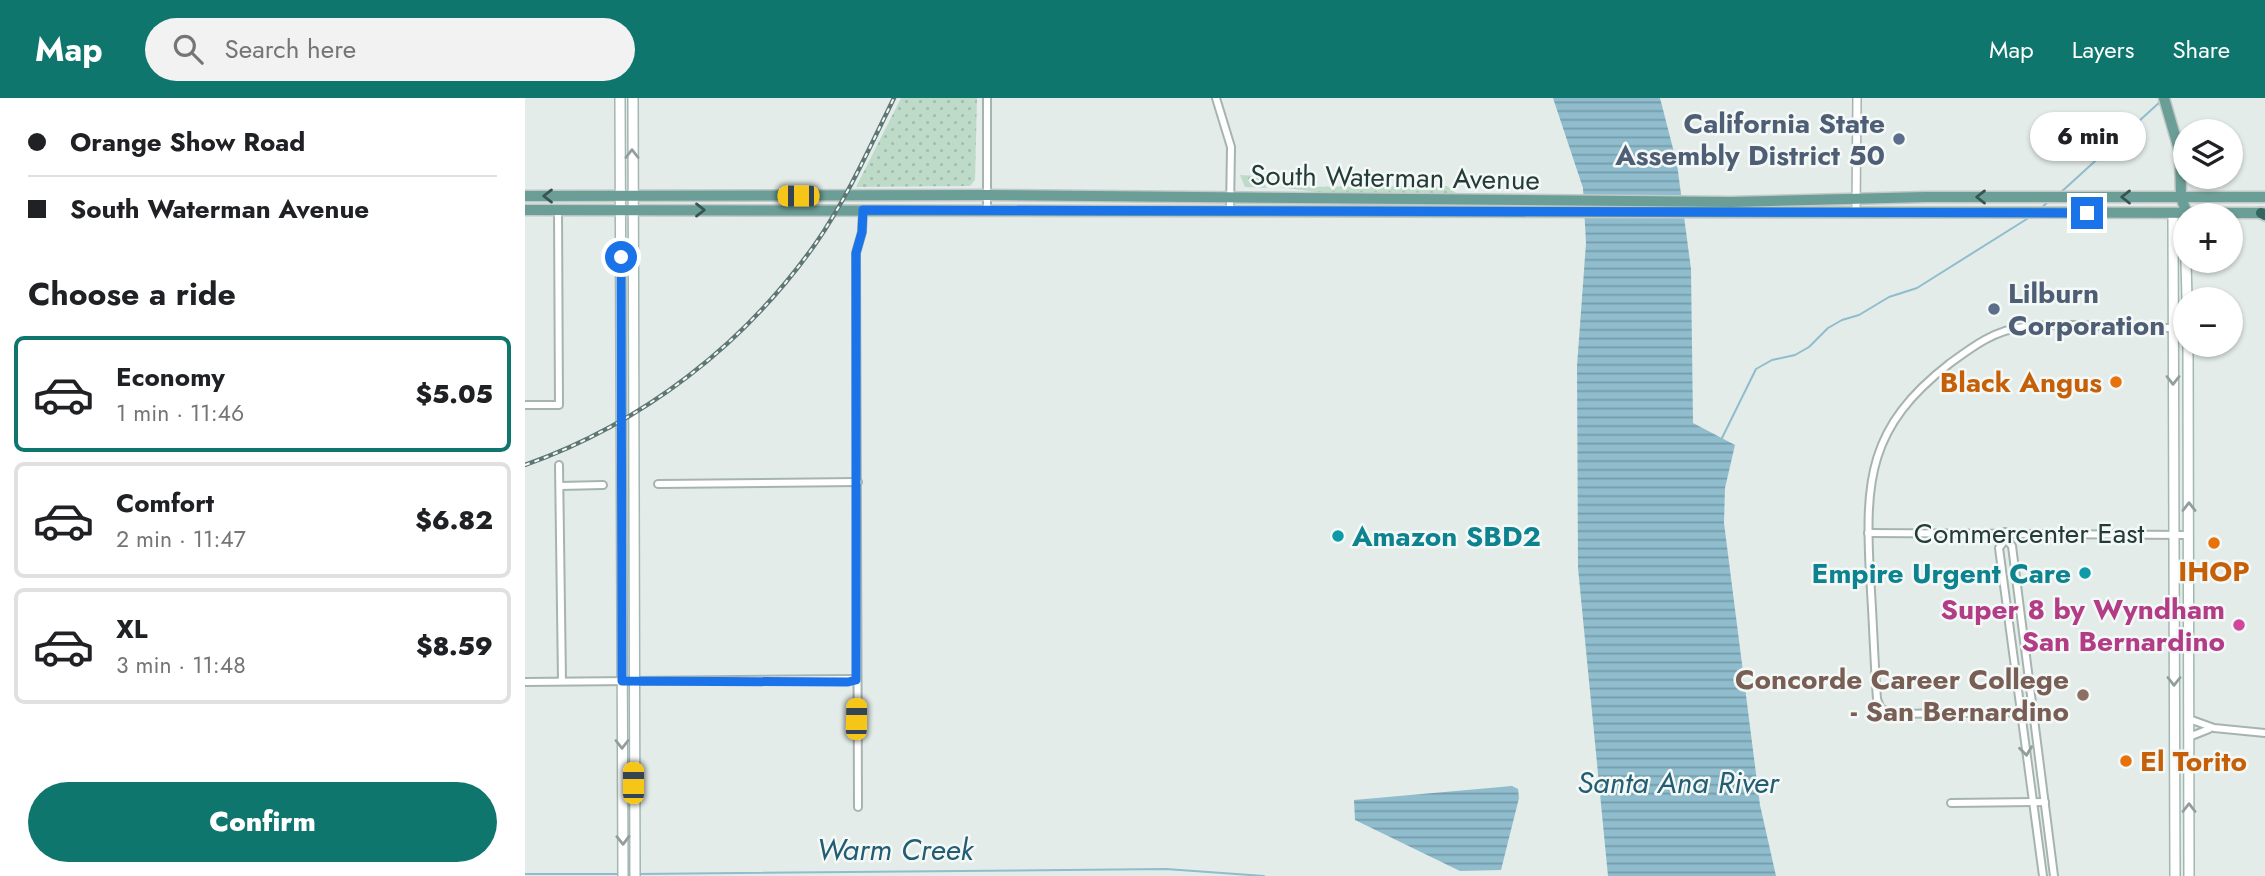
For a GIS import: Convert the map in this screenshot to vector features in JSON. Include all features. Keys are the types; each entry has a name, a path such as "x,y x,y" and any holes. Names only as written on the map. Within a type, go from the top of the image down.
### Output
{"main road":[{"path":"620,98 620,195 626,210 635,875"},
{"path":"623,875 626,210 632,196 633,98"},
{"path":"2164,98 2180,153 2183,203"},
{"name":"South Waterman Avenue","path":"525,196 988,195 1231,198 1491,207"},
{"path":"2178,203 2181,197"},
{"name":"South Waterman Avenue","path":"1694,207 1856,198 2265,197"},
{"name":"South Waterman Avenue","path":"525,210 1694,207 1856,212 2173,214"},
{"name":"South Waterman Avenue","path":"2243,214 2264,214"},
{"path":"2173,328 2175,876"},
{"path":"2188,357 2189,876"}],"street":[{"path":"987,98 987,208"},
{"path":"1216,98 1231,148 1230,210"},
{"path":"1856,212 1857,98"},
{"path":"525,405 559,405 558,210"},
{"path":"858,807 856,253 862,232 863,210"},
{"path":"2033,712 1895,714 1881,709 1877,699 1868,533 1869,491 1878,451 1905,404 1917,391 1975,344 1993,335 2023,327 2173,328"},
{"path":"559,466 562,681"},
{"path":"658,484 858,482"},
{"path":"560,486 603,485"},
{"name":"Commercenter East","path":"1868,533 2005,536 2189,535"},
{"path":"2043,876 1999,548 2005,536 2012,546 2054,876"},
{"path":"525,682 856,680"},
{"path":"2188,719 2214,728 2265,733"},
{"path":"2189,737 2214,728"},
{"path":"1951,803 2045,802"}],"green space":[{"path":"901,98 977,98 975,180 970,186 856,187"},
{"path":"1240,175 1258,176 1267,188 1245,187"},
{"path":"1447,186 1456,193 1315,192 1279,187"}],"water":[{"name":"Santa Ana River","path":"1553,98 1660,98 1677,164 1691,269 1693,423 1735,445 1725,488 1724,523 1760,805 1776,876 1608,876 1578,568 1577,366 1586,243 1583,188"},
{"path":"1512,786 1518,789 1519,798 1501,870 1460,871 1355,820 1354,800"}],"waterway":[{"path":"2059,194 2161,101"},
{"path":"2040,209 2049,201"},
{"path":"1722,438 1756,369 1772,360 1795,355 1842,320 1859,315 1889,297 1917,288 2030,217"},
{"name":"Warm Creek","path":"638,874 1166,869 1264,876"},
{"name":"Warm Creek","path":"525,874 618,874"}],"railway":[{"path":"525,465 568,448 650,403 688,376 757,315 788,280 827,226 858,172 894,98"}],"place":[{"name":"California State Assembly District 50","path":"1899,139"},
{"name":"Lilburn Corporation","path":"1994,309"},
{"name":"Black Angus","path":"2116,382"},
{"name":"Amazon SBD2","path":"1338,536"},
{"name":"IHOP","path":"2214,543"},
{"name":"Empire Urgent Care","path":"2085,573"},
{"name":"Super 8 by Wyndham San Bernardino","path":"2239,625"},
{"name":"Concorde Career College - San Bernardino","path":"2083,695"},
{"name":"El Torito","path":"2126,761"}],"route":[{"path":"621,257 622,681 848,682 856,680 856,253 862,232 863,210 987,208 1358,213 2087,213"}]}
